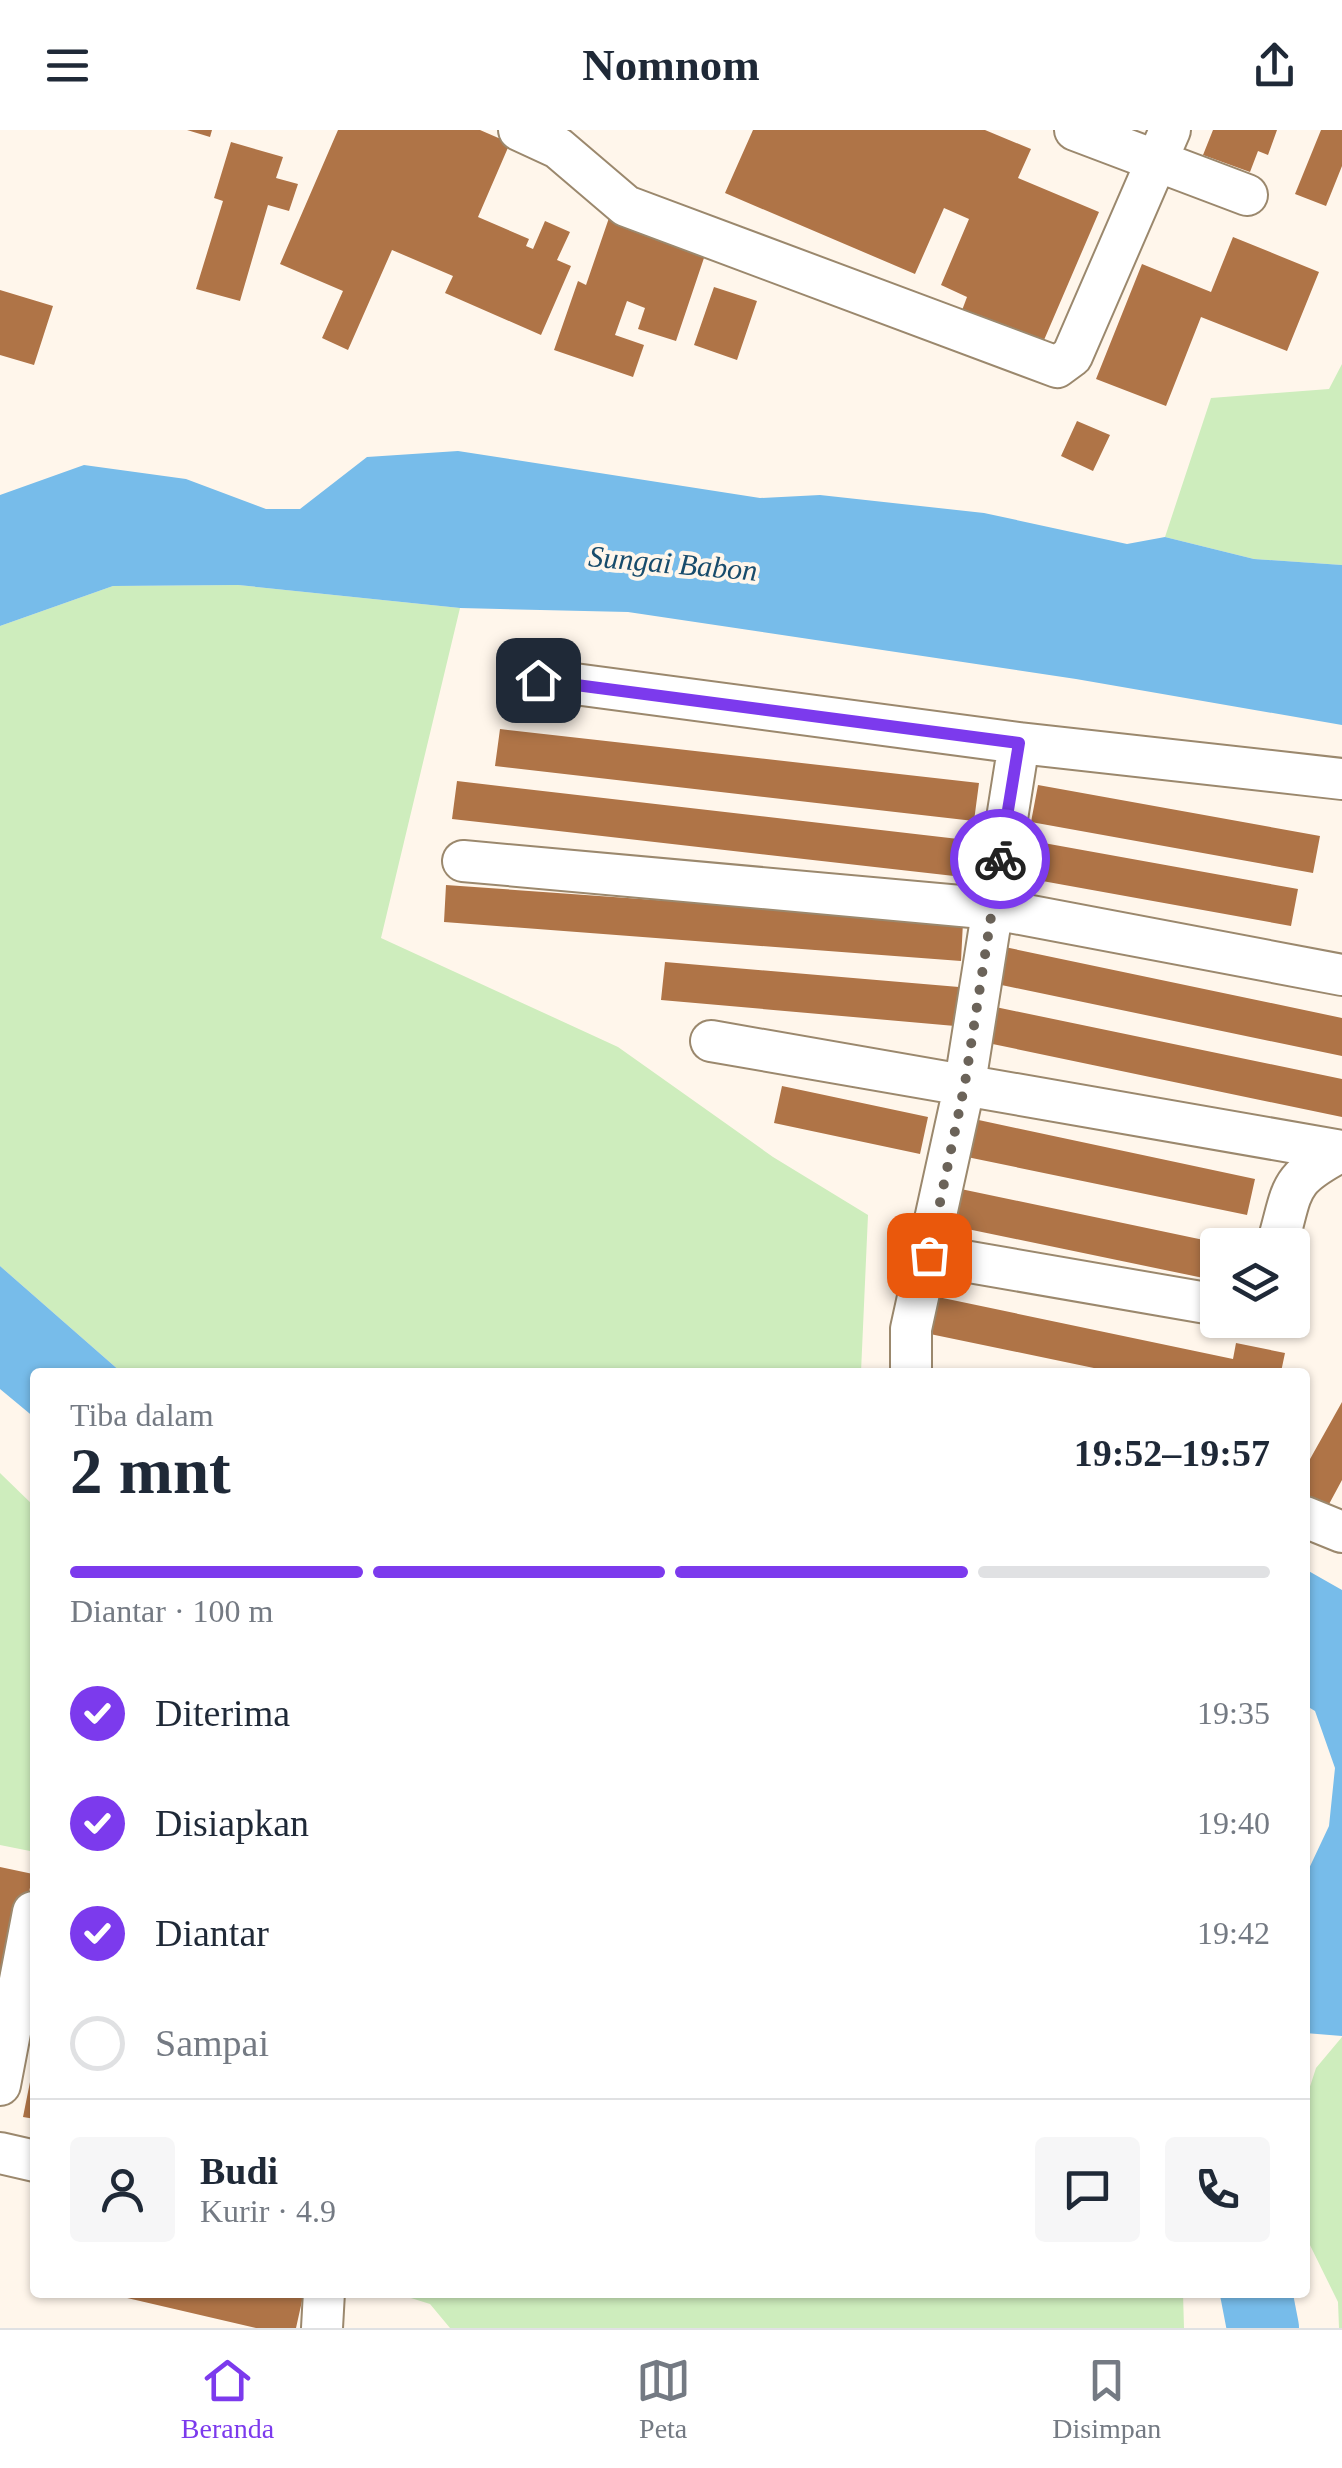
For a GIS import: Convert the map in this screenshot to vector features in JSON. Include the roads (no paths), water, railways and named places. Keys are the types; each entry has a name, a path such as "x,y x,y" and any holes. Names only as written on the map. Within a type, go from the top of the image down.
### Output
{"street":[{"path":"519,130 558,148 626,206 1057,367 1072,356 1163,147"},
{"path":"1075,130 1163,147 1247,196"},
{"path":"538,680 1019,743 1342,779"},
{"path":"911,1368 912,1329 965,1083 1019,743"},
{"path":"463,861 994,909 1342,975"},
{"path":"711,1041 1342,1151"},
{"path":"1282,1228 1294,1184 1304,1171 1342,1151"},
{"path":"929,1255 1200,1302"},
{"path":"1310,1519 1342,1532"},
{"path":"0,2085 6,2018 30,1924"},
{"path":"0,2152 30,2160"},
{"path":"322,2328 324,2298"}],"water":[{"path":"458,451 760,498 820,495 984,513 1127,544 1165,537 1254,559 1342,565 1342,725 1076,679 628,612 460,608 238,585 113,586 0,626 0,495 84,465 186,479 266,509 300,509 367,457"},
{"path":"0,1266 116,1368 30,1368 30,1414 0,1389"},
{"path":"1310,1572 1342,1590 1342,2036 1310,2033 1310,1866 1329,1826 1335,1768 1315,1711 1310,1708"}],"waterway":[{"name":"Sungai Babon","path":"1257,2298 1263,2328"}]}
